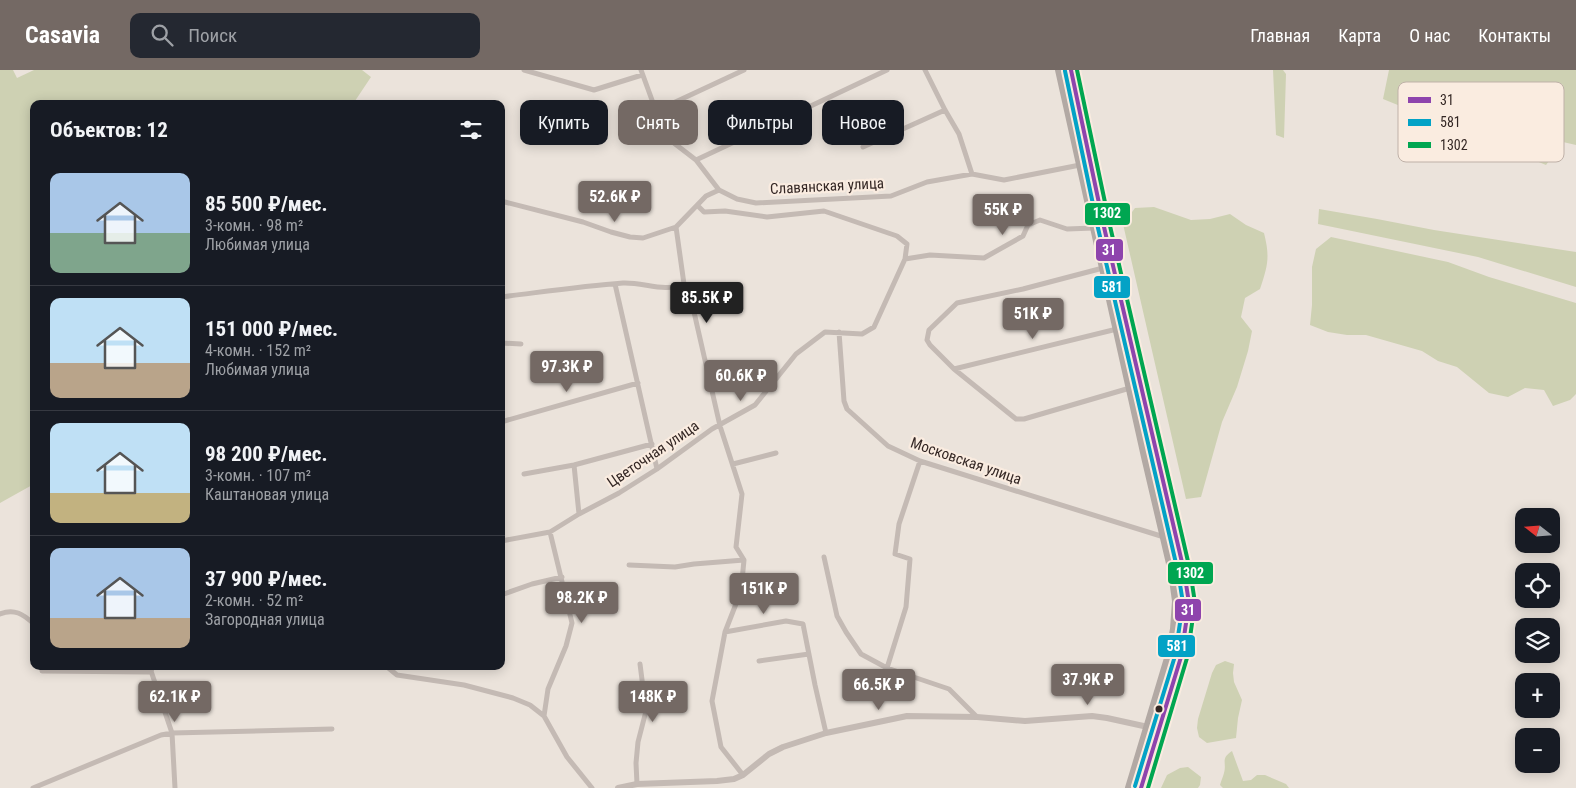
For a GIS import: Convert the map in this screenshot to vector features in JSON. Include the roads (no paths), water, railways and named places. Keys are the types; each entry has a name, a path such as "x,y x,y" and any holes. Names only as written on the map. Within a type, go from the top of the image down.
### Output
{"main road":[{"path":"1059,70 1172,572 1176,600 1174,629 1169,655 1130,788"},
{"path":"1071,70 1104,227 1184,571 1189,602 1181,657 1141,788"}],"street":[{"path":"524,70 594,90 641,72"},
{"path":"680,100 744,70"},
{"path":"696,160 888,70"},
{"path":"925,70 959,134 972,174"},
{"name":"Славянская улица","path":"641,72 652,100"},
{"path":"863,147 945,110"},
{"name":"Славянская улица","path":"676,145 696,160 719,190 737,199 756,203 891,196 927,182 972,174 1004,180 1080,165"},
{"path":"505,203 583,222 630,237 643,238 676,227 706,196 719,190"},
{"path":"698,206 704,212 725,211 767,217 824,211 897,236 907,244 905,259 930,255 984,258 1023,236 1028,225 1040,220 1066,229 1094,228"},
{"path":"676,227 684,284 694,312 720,426 742,494 736,547 744,560 741,591 725,632 712,701 721,747 743,775"},
{"name":"Цветочная улица","path":"550,532 657,469 712,429 755,405 796,354 825,332 862,334 874,327 905,259"},
{"path":"1103,268 955,304 929,330 927,340 954,369 1014,418 1020,420 1130,388"},
{"path":"505,297 626,283 674,288 684,284"},
{"path":"615,284 657,469"},
{"path":"954,369 1117,329"},
{"name":"Московская улица","path":"840,332 844,401 847,409 888,446 920,461 1164,537"},
{"path":"505,343 521,344"},
{"path":"505,421 638,383"},
{"path":"524,474 574,465 652,444"},
{"path":"733,464 776,453"},
{"path":"888,668 906,607 910,559 895,554 899,524 920,461"},
{"path":"574,465 579,514"},
{"path":"505,540 550,532 562,577 572,623 566,646 548,689 544,716"},
{"path":"824,557 837,616 861,654 888,668 950,689 977,717"},
{"path":"629,565 675,567 744,560"},
{"path":"505,594 532,584 562,577"},
{"path":"0,614 10,611 15,612 30,621"},
{"path":"725,632 786,621 803,624 826,732"},
{"path":"759,661 808,654"},
{"path":"637,784 638,742 646,710 640,664"},
{"path":"42,670 147,672 150,670"},
{"path":"153,670 172,733 175,788"},
{"path":"389,670 397,675 464,685 513,698 530,705 544,716 566,757 592,788"},
{"path":"618,788 637,784 734,779 743,775 769,754 783,747 826,732 907,716 977,717 1025,721 1092,716 1148,727"},
{"path":"33,788 161,735 172,733 332,730"}]}
